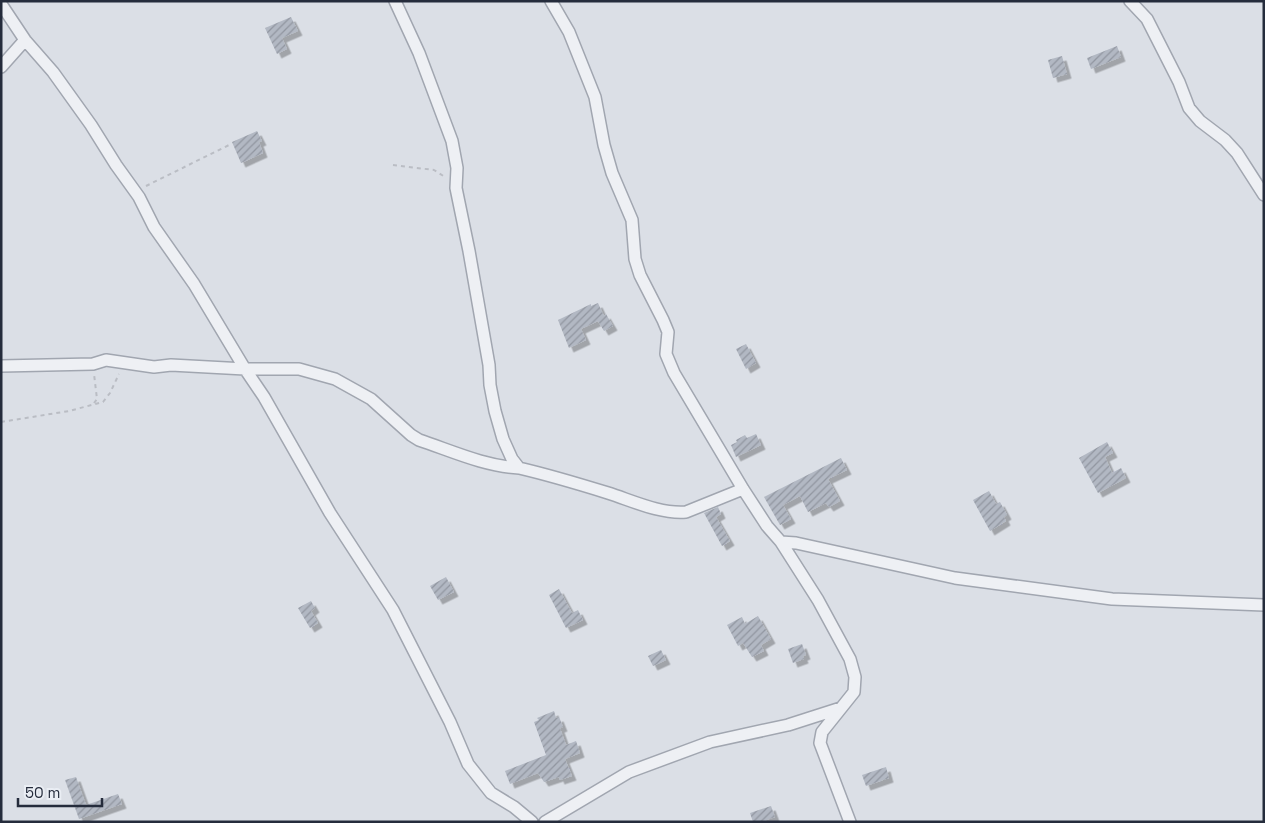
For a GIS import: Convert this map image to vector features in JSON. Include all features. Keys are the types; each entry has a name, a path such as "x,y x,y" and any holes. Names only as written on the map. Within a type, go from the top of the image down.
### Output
{"street":[{"path":"394,1 419,53 452,141 457,168 456,183 470,251 489,364 494,411 503,439 512,459 519,468"},
{"path":"551,1 569,32 595,97 604,145 612,173 632,220 635,259 640,275 664,320 668,332 666,354 674,374 743,489 767,526 781,542 818,600 850,659 856,677 854,692 822,732 820,743 850,822"},
{"path":"1130,1 1147,19 1179,82 1189,108 1200,121 1225,140 1237,153 1264,195"},
{"path":"1,4 25,40 53,72 91,125 136,193 154,227 194,284 244,369 264,397 330,512 393,610 450,722 468,764 491,793 514,807 532,822"},
{"path":"1,67 25,40"},
{"path":"1,366 93,364 106,360 154,367 171,365 244,369 299,369 335,379 371,400 419,440 478,461 501,467 519,468 563,479 676,513 686,512 743,489"},
{"path":"781,542 796,543 955,578 1102,598 1264,605"},
{"path":"545,822 629,772 710,742 788,725 841,708"}],"path":[{"path":"136,193 177,170 229,145"},
{"path":"393,165 434,170 456,183"},
{"path":"1,422 68,411 103,402 117,380 122,362"},
{"path":"92,404 97,399 93,364"}],"building":[{"path":"291,17 298,31 282,38 287,49 277,54 265,28"},
{"path":"1117,46 1121,57 1091,69 1087,58"},
{"path":"1062,56 1067,74 1053,78 1048,60"},
{"path":"257,131 262,141 259,142 263,153 241,163 232,142"},
{"path":"598,303 604,316 606,314 613,326 604,331 598,321 581,329 586,340 569,348 558,320 591,304 591,306"},
{"path":"746,344 756,363 746,369 736,349"},
{"path":"756,434 761,445 736,457 731,445 745,435 747,438"},
{"path":"1107,442 1113,453 1105,457 1112,473 1121,468 1126,478 1098,493 1079,458"},
{"path":"841,458 847,470 828,479 840,501 829,507 826,503 808,512 800,496 783,505 791,519 780,525 764,497"},
{"path":"989,491 996,504 1000,502 1007,515 1004,517 1006,521 990,531 973,500"},
{"path":"718,507 721,514 716,517 730,541 722,546 704,513"},
{"path":"446,577 454,592 438,600 430,586"},
{"path":"559,589 572,613 578,610 583,620 566,628 549,595"},
{"path":"311,601 315,608 311,611 318,623 310,628 298,608"},
{"path":"758,616 771,639 761,645 764,651 752,657 743,643 738,646 727,625 742,617 745,624"},
{"path":"802,644 806,655 803,656 804,659 793,663 788,649"},
{"path":"661,650 666,660 653,666 648,656"},
{"path":"554,711 556,718 559,717 563,727 560,728 566,745 576,741 580,753 565,759 572,776 560,780 559,777 544,782 538,773 510,784 505,771 546,755 534,722 539,720 537,718"},
{"path":"886,767 889,778 866,786 862,775"},
{"path":"76,777 86,805 118,794 122,804 79,819 65,780"},
{"path":"771,806 775,817 761,822 753,822 750,813"}]}
